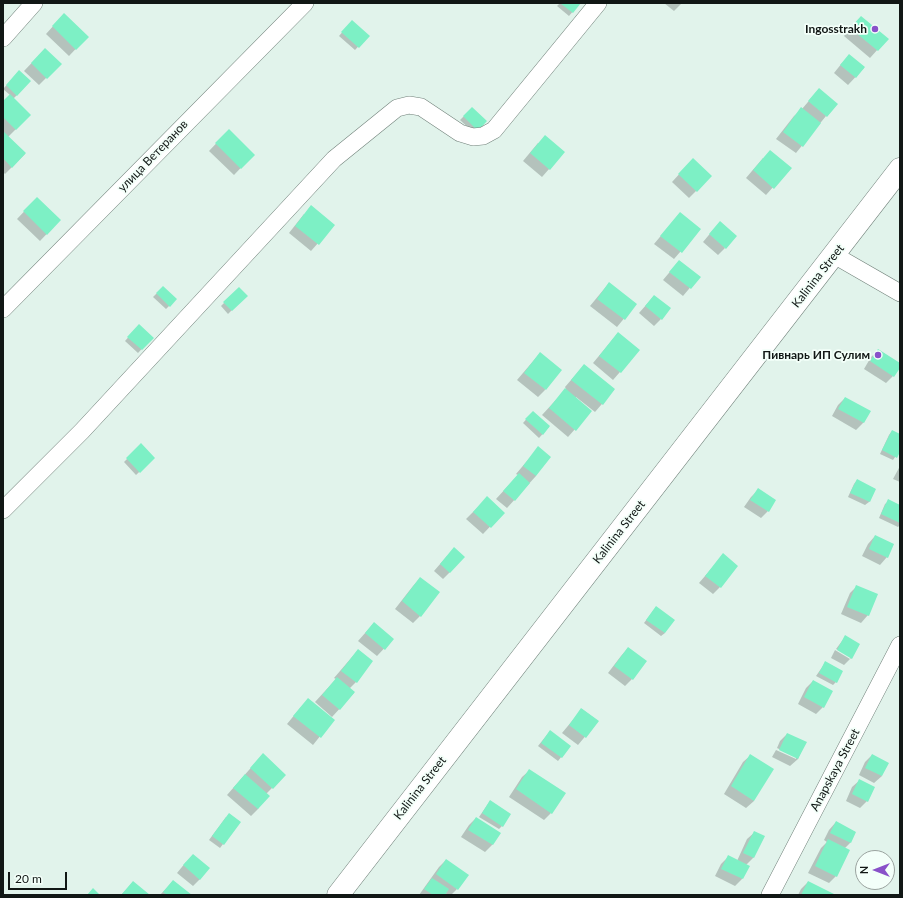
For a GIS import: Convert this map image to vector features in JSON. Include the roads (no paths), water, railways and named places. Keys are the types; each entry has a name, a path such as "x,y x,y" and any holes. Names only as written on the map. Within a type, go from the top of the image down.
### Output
{"main road":[{"name":"Kalinina Street","path":"338,895 900,169"}],"street":[{"path":"3,38 34,3"},
{"name":"улица Ветеранов","path":"3,309 305,3"},
{"path":"3,510 82,431 334,159 397,108 409,105 421,107 460,133 473,137 483,136 494,130 598,3"},
{"path":"834,255 900,293"},
{"name":"Anapskaya Street","path":"770,895 900,645"}],"place":[{"name":"Ingosstrakh","path":"875,29"},
{"name":"Пивнарь ИП Сулим","path":"878,355"}]}
